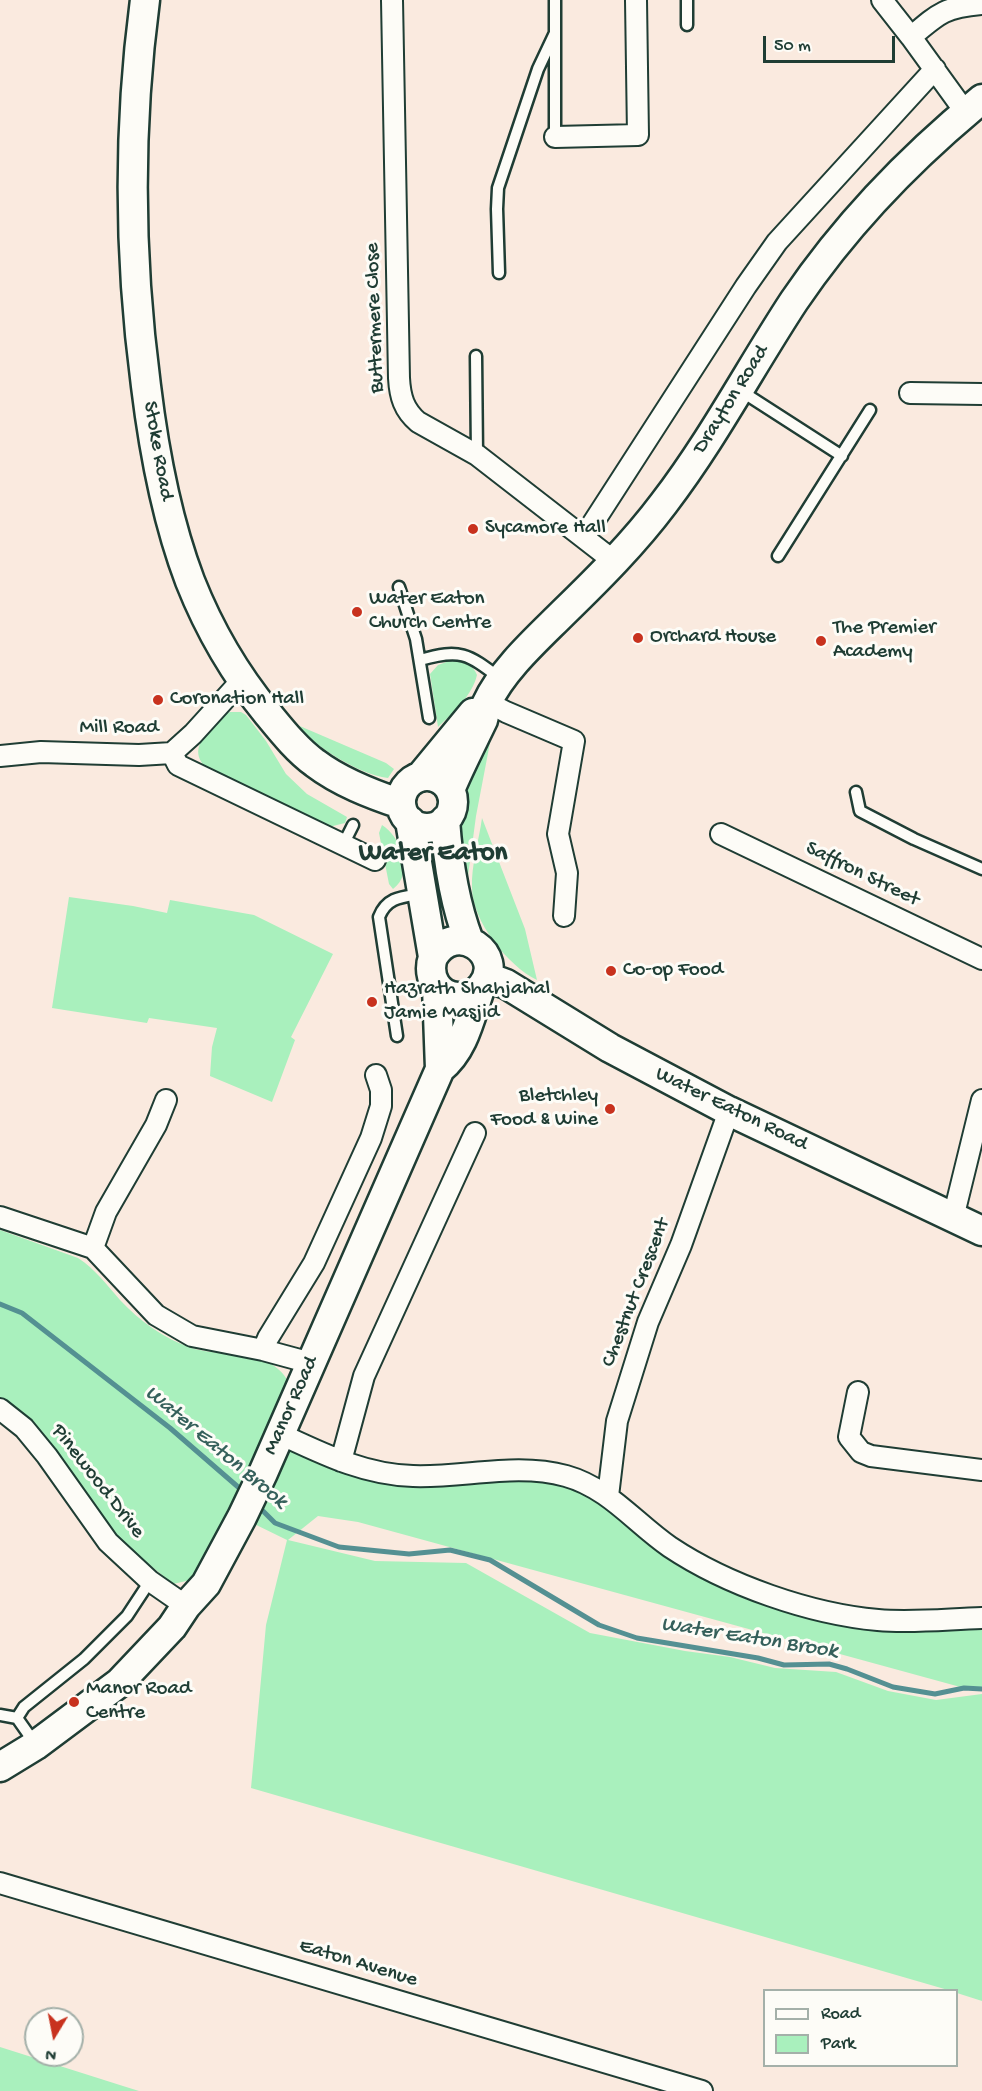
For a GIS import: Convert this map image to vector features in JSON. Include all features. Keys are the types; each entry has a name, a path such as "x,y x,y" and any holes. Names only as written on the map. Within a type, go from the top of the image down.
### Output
{"street":[{"name":"Stoke Road","path":"145,0 134,116 137,303 147,397 166,505 182,557 204,612 225,652 242,680 275,723 315,763 346,782 405,812"},
{"name":"Buttermere Close","path":"392,0 401,396 407,411 418,422 477,455 615,562"},
{"path":"555,137 638,135 636,0"},
{"path":"882,0 935,69 974,106"},
{"path":"911,37 942,11 960,6 982,4"},
{"path":"584,537 746,286 777,242 935,69"},
{"name":"Drayton Road","path":"421,776 474,712 492,695 527,649 615,562 644,529 681,481 802,291 850,227 906,166 974,106"},
{"path":"910,393 982,394"},
{"name":"Mill Road","path":"0,756 41,752 139,755 172,753 193,734 242,680"},
{"path":"492,695 506,712 574,741 558,834 567,873 564,916"},
{"name":"Drayton Road","path":"450,790 492,695"},
{"path":"172,753 177,765 375,860"},
{"path":"433,957 405,812 404,789 408,783 421,776 439,779 450,790 453,805 445,820 452,884 470,941 486,957 488,967 483,983 471,995 456,998 447,995 437,987 431,976 433,957 447,942 470,941"},
{"path":"405,812 416,825 431,827 445,820"},
{"name":"Saffron Street","path":"721,834 982,959"},
{"name":"Manor Road","path":"0,1767 36,1745 119,1683 172,1628 186,1606 206,1584 262,1476 440,1069 455,1054 462,1041 483,983"},
{"name":"Water Eaton Road","path":"483,983 506,984 610,1048 729,1111 982,1231"},
{"name":"Manor Road","path":"437,987 440,1069"},
{"path":"263,1350 314,1263 371,1138 381,1106 381,1090 376,1075"},
{"path":"93,1248 105,1212 156,1125 166,1100"},
{"path":"953,1218 982,1100"},
{"name":"Chestnut Crescent","path":"608,1496 617,1421 648,1322 681,1245 729,1111"},
{"path":"341,1461 364,1376 475,1133"},
{"path":"0,1217 93,1248 156,1315 192,1336 263,1350 311,1363"},
{"path":"858,1392 849,1437 861,1452 871,1456 982,1470"},
{"name":"Pinewood Drive","path":"0,1409 24,1428 47,1456 108,1542 150,1581 186,1606"},
{"path":"280,1434 341,1461 371,1471 411,1476 510,1470 547,1472 583,1481 608,1496 671,1548 724,1576 789,1602 838,1614 879,1620 982,1618"},
{"name":"Eaton Avenue","path":"0,1883 702,2091"}],"lane":[{"path":"555,0 555,137"},
{"path":"687,0 687,25"},
{"path":"499,273 496,209 498,188 538,69 555,33"},
{"path":"476,356 477,455"},
{"path":"738,389 842,456"},
{"path":"778,556 870,410"},
{"path":"399,587 416,639 429,718"},
{"path":"420,660 441,654 458,653 477,661 492,695"},
{"path":"856,792 861,811 914,840 982,869"},
{"path":"343,845 353,825"},
{"path":"397,1036 379,917 388,902 394,898 421,894"},
{"path":"17,1718 24,1707 84,1659 127,1616 150,1581"},
{"path":"0,1715 17,1718 36,1745"}],"green space":[{"path":"452,660 470,666 477,675 466,697 438,727 430,674 438,665"},
{"path":"230,712 241,712 246,715 266,741 286,774 307,794 347,817 345,823 329,827 209,771 198,754 200,743 218,720"},
{"path":"295,724 386,763 394,769 388,778 363,771 325,750"},
{"path":"493,727 476,816 468,876 463,876 459,821 463,793"},
{"path":"482,818 525,929 537,980 504,953 485,928 478,914 472,880"},
{"path":"382,825 395,838 403,856 403,874 400,882 393,889 389,884 379,833"},
{"path":"69,897 167,913 170,900 254,915 333,954 291,1037 295,1040 272,1102 210,1076 212,1047 217,1028 149,1018 147,1023 52,1008"},
{"path":"0,1230 78,1258 95,1272 136,1315 171,1339 204,1351 245,1356 270,1363 288,1381 262,1439 326,1466 361,1477 393,1483 507,1479 557,1482 576,1488 762,1599 982,1625 982,1687 964,1688 358,1522 318,1516 288,1540 375,1561 466,1563 590,1633 730,1657 775,1668 836,1672 888,1691 936,1700 982,1694 982,2001 958,1993 958,1989 945,1989 251,1788 266,1625 287,1540 242,1518 195,1579 173,1584 117,1538 30,1419 0,1397"},
{"path":"0,2047 24,2055 24,2067 63,2067 139,2091 0,2091"}],"waterway":[{"name":"Water Eaton Brook","path":"0,1304 22,1313 170,1428 245,1493"},
{"name":"Water Eaton Brook","path":"258,1506 275,1523 339,1547 409,1554 450,1550 490,1560 599,1625 637,1638 758,1658 784,1665 829,1664 893,1687 935,1694 964,1688 982,1689"}],"place":[{"name":"Sycamore Hall","path":"473,529"},
{"name":"Water Eaton Church Centre","path":"357,612"},
{"name":"Orchard House","path":"638,638"},
{"name":"The Premier Academy","path":"821,641"},
{"name":"Coronation Hall","path":"158,700"},
{"name":"Co-op Food","path":"611,971"},
{"name":"Hazrath Shahjahal Jamie Masjid","path":"372,1002"},
{"name":"Bletchley Food & Wine","path":"610,1109"},
{"name":"Manor Road Centre","path":"74,1702"}],"district":[{"name":"Water Eaton","path":"433,855"}]}
